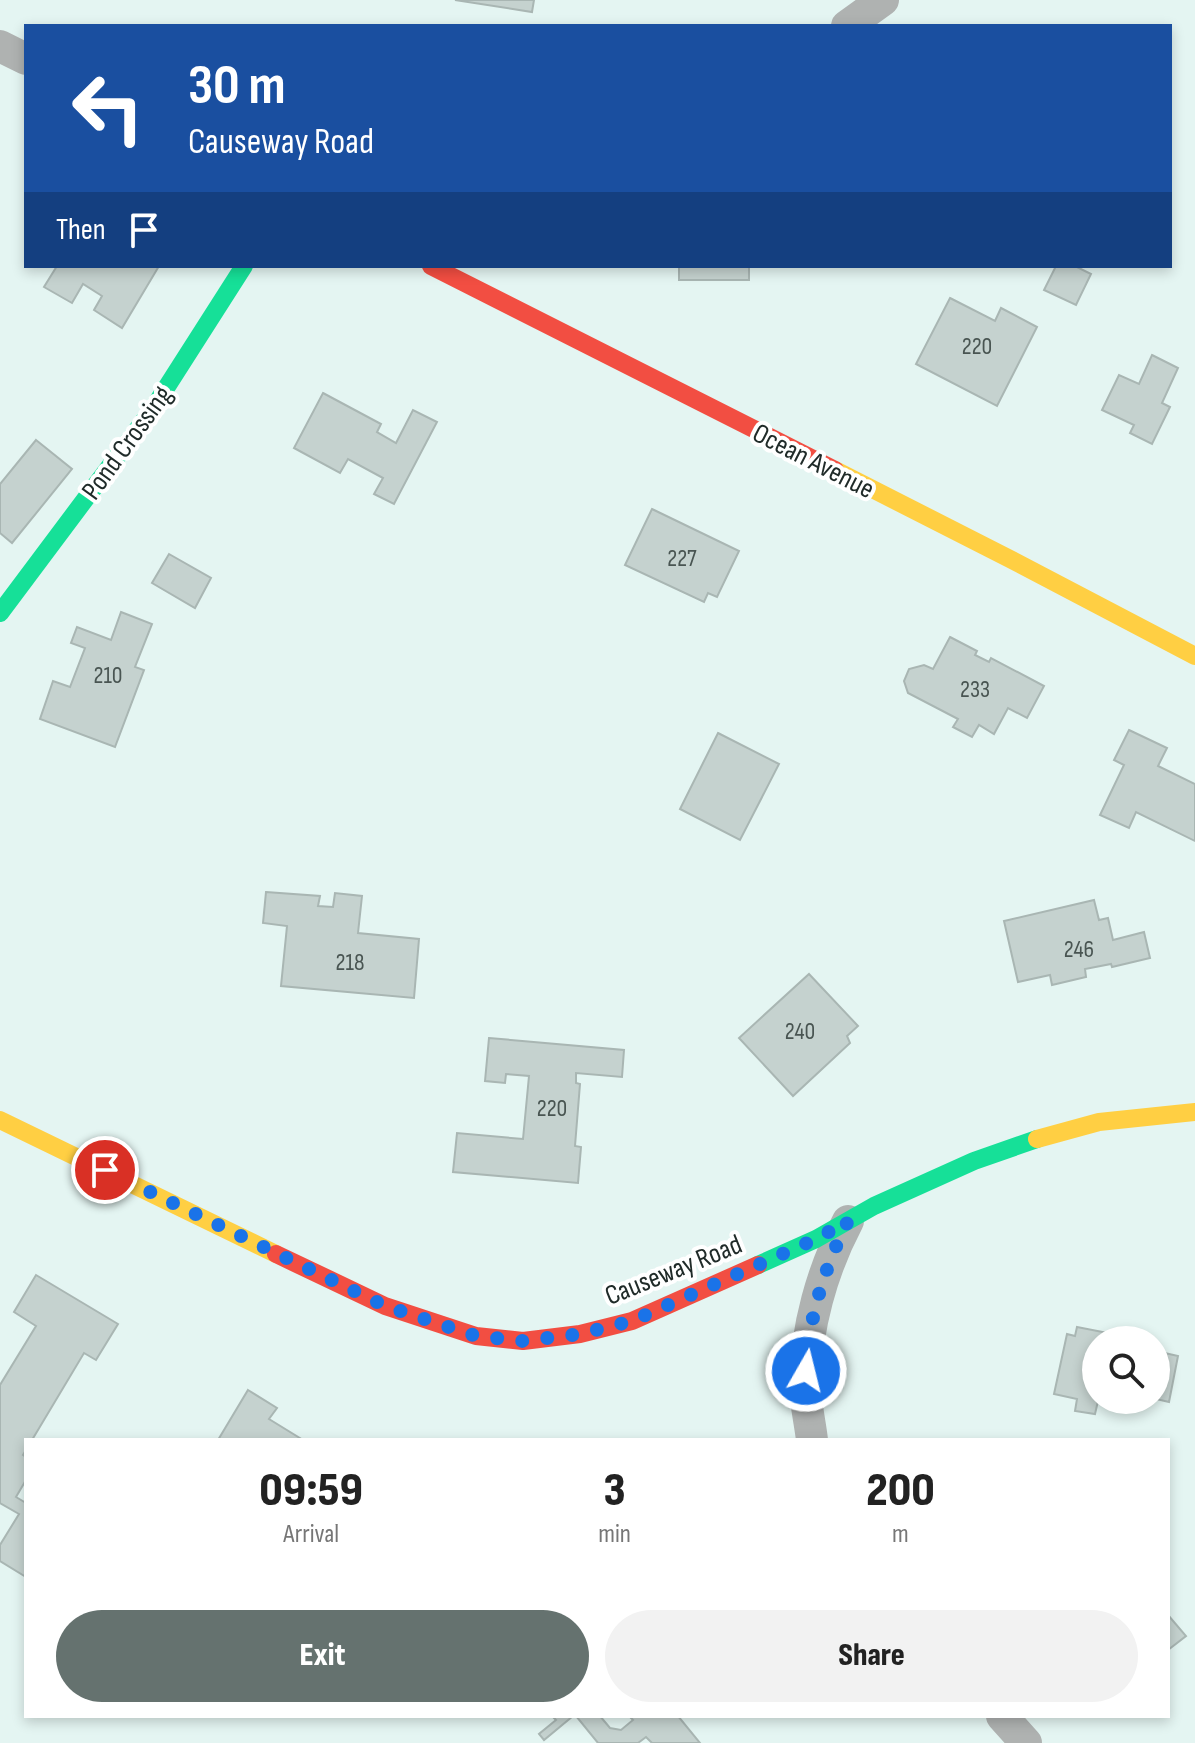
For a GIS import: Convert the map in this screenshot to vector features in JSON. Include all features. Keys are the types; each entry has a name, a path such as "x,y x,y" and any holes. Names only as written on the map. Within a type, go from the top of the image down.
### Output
{"street":[{"path":"850,24 883,0"},
{"path":"0,46 24,58"},
{"name":"Pond Crossing","path":"0,613 152,410 243,268"},
{"name":"Ocean Avenue","path":"435,268 1195,656"},
{"name":"Causeway Road","path":"0,1120 385,1306 476,1336 523,1341 580,1334 632,1321 816,1239 874,1206 974,1161 1048,1135 1099,1122 1195,1112"},
{"path":"812,1438 805,1388 806,1353 819,1292 848,1221"},
{"path":"1004,1718 1026,1743"}],"building":[{"path":"455,0 534,0 532,12"},
{"path":"56,268 158,268 122,328 94,310 102,296 83,284 72,303 44,287"},
{"path":"679,268 749,268 749,280 679,280"},
{"path":"1055,268 1079,268 1091,274 1076,305 1044,290"},
{"path":"950,298 995,321 1001,308 1037,327 997,406 916,364"},
{"path":"1152,355 1178,368 1162,403 1170,407 1152,444 1130,433 1134,425 1102,410 1119,375 1139,384"},
{"path":"323,393 381,424 377,432 396,443 413,410 437,422 394,504 374,494 383,478 348,459 340,473 294,448"},
{"path":"36,440 72,469 12,543 0,533 0,484"},
{"path":"652,509 739,551 717,597 708,593 704,602 625,565"},
{"path":"169,554 211,578 195,608 152,583"},
{"path":"121,612 152,624 135,667 144,670 115,747 40,719 53,681 70,687 85,648 71,643 77,627 111,640"},
{"path":"950,637 977,651 975,655 989,662 991,658 1044,686 1027,718 1008,708 994,734 979,725 972,737 953,727 958,719 908,693 904,681 909,669 924,665 933,669"},
{"path":"1129,730 1167,748 1158,766 1195,784 1195,841 1136,812 1129,828 1100,815 1124,765 1114,760"},
{"path":"718,733 779,764 740,840 680,809"},
{"path":"266,892 320,896 318,906 333,907 335,893 362,896 358,933 419,939 414,998 281,986 287,926 263,923"},
{"path":"1094,900 1099,920 1108,918 1113,940 1144,932 1150,958 1112,967 1111,964 1085,969 1086,977 1052,985 1050,975 1018,982 1004,921"},
{"path":"809,974 858,1026 847,1036 850,1043 793,1096 739,1038"},
{"path":"489,1038 624,1050 622,1077 576,1073 576,1083 580,1084 575,1146 581,1147 578,1183 453,1172 457,1133 523,1139 529,1076 506,1074 505,1083 485,1081"},
{"path":"36,1275 118,1324 96,1360 84,1353 33,1438 24,1438 24,1483 16,1497 24,1502 24,1576 0,1561 0,1545 19,1514 0,1503 0,1385 36,1326 14,1312"},
{"path":"1077,1327 1082,1328 1082,1412 1075,1411 1077,1399 1054,1394 1067,1334 1075,1336"},
{"path":"1170,1354 1178,1356 1170,1397"},
{"path":"248,1390 277,1408 269,1419 300,1438 219,1438"},
{"path":"1170,1617 1186,1636 1170,1648"},
{"path":"554,1718 571,1718 544,1740 539,1734 556,1720"},
{"path":"578,1718 602,1718 610,1728 621,1730 633,1720 631,1718 680,1718 700,1743 652,1743 646,1737 638,1743 598,1743"}],"traffic: fast":[{"path":"0,613 152,410 243,268"},
{"path":"758,1265 816,1239 874,1206 974,1161 1037,1139"}],"traffic: slow":[{"path":"835,470 1195,656"},
{"path":"1037,1139 1099,1122 1195,1112"},
{"path":"0,1120 276,1254"}],"traffic: jam":[{"path":"435,268 835,470"},
{"path":"276,1254 385,1306 476,1336 523,1341 580,1334 632,1321 758,1265"}],"route":[{"path":"105,1170 385,1306 476,1336 523,1341 580,1334 632,1321 816,1239 848,1221 819,1292 806,1353 806,1371"}]}
